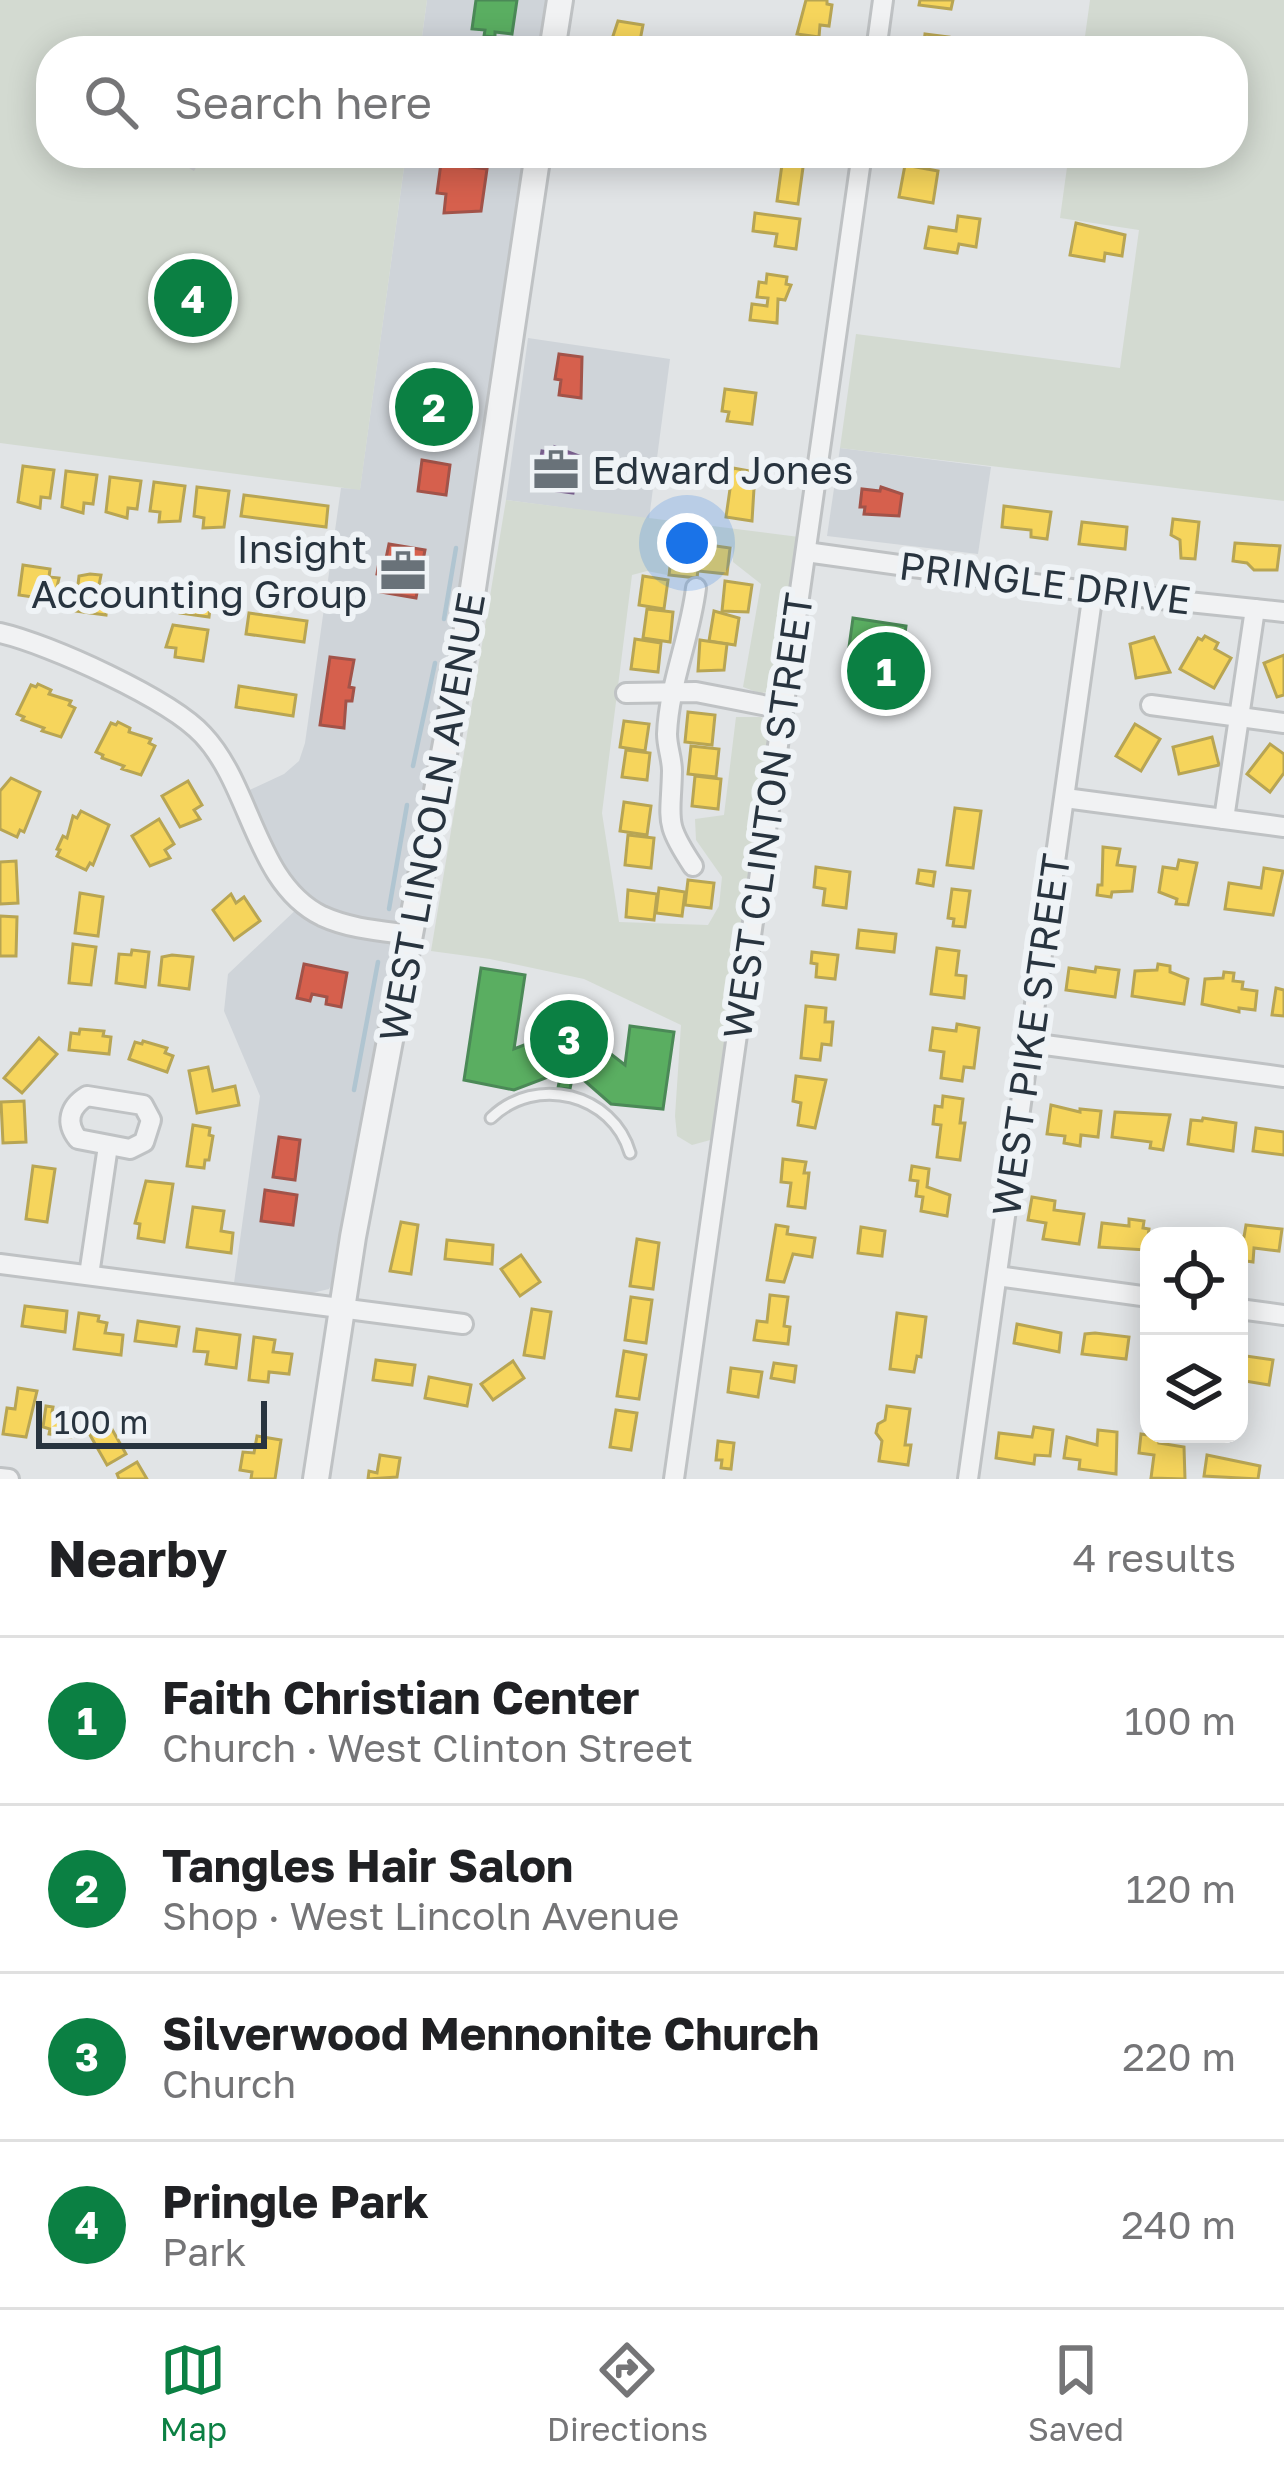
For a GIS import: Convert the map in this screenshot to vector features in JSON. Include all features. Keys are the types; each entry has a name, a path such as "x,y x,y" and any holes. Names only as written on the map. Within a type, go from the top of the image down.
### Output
{"street":[{"path":"554,36 560,0"},
{"path":"878,36 883,0"},
{"name":"WEST LINCOLN AVENUE","path":"316,1479 341,1308 465,642 536,168"},
{"name":"WEST CLINTON STREET","path":"674,1479 860,168"},
{"name":"PRINGLE DRIVE","path":"806,552 1093,592 1284,612"},
{"path":"693,866 668,816 672,772 667,734 697,588"},
{"name":"WEST PIKE STREET","path":"968,1479 1093,592"},
{"path":"1224,819 1255,608"},
{"path":"0,633 42,646 178,712 218,753 292,895 318,914 344,924 412,935"},
{"path":"626,694 713,695 783,709"},
{"path":"1151,705 1284,723"},
{"path":"1065,798 1284,827"},
{"path":"1030,1043 1284,1077"},
{"path":"89,1275 108,1146"},
{"path":"0,1264 463,1324"},
{"path":"997,1276 1140,1296"},
{"path":"1248,1310 1284,1315"},
{"path":"0,1478 9,1479"}],"lane":[{"path":"491,1118 529,1096 570,1096 593,1103 610,1116 625,1136 630,1153"}],"shaded area":[{"path":"0,0 427,0 422,36 36,36 36,168 404,168 360,490 0,443"},
{"path":"427,0 550,0 545,36 422,36"},
{"path":"1090,0 1284,0 1284,501 840,448 856,334 1120,368 1139,230 1060,218 1067,168 1248,168 1248,36 1085,36"},
{"path":"404,168 526,168 464,593 335,1277 329,1289 312,1293 234,1283 260,1096 224,1011 228,974 302,904 241,794 284,774 299,761 341,488 360,489"},
{"path":"528,338 670,359 649,519 506,500"},
{"path":"840,448 991,467 978,554 827,536"},
{"path":"506,500 799,537 778,692 759,693 743,687 761,584 733,562 733,547 700,543 696,550 671,549 667,575 647,571 632,575 602,813 619,922 708,925 719,906 722,877 696,840 695,819 724,815 736,717 761,717 772,729 714,1139 692,1145 677,1136 681,1025 584,979 431,951"}],"building: Homes":[{"path":"806,0 827,0 832,5 829,26 820,25 819,36 797,34"},
{"path":"920,0 953,0 951,9 919,5"},
{"path":"618,21 643,25 641,36 613,36"},
{"path":"782,168 803,168 798,204 777,201"},
{"path":"904,168 938,171 933,203 899,197"},
{"path":"755,213 800,219 796,249 775,246 777,234 753,231"},
{"path":"958,216 980,219 976,247 959,244 957,253 925,248 929,227 956,231"},
{"path":"1076,223 1125,235 1122,256 1105,253 1104,261 1070,255"},
{"path":"767,274 787,277 786,284 791,285 785,300 778,299 777,323 750,320 752,304 767,306 768,298 757,297 759,282 766,283"},
{"path":"725,389 756,393 752,424 727,421 729,412 722,411"},
{"path":"23,466 54,470 50,498 41,497 40,508 18,502"},
{"path":"733,468 755,472 752,521 726,517"},
{"path":"66,471 97,475 93,504 84,503 83,513 62,507"},
{"path":"110,477 141,481 137,509 128,508 127,518 106,512"},
{"path":"154,482 185,486 180,521 159,522 160,512 150,511"},
{"path":"197,487 229,491 224,527 203,528 204,518 194,516"},
{"path":"244,495 328,506 326,527 241,516"},
{"path":"1004,506 1051,512 1047,539 1031,537 1031,530 1002,527"},
{"path":"1173,519 1199,522 1195,559 1181,558 1180,540 1171,535"},
{"path":"1082,522 1127,527 1125,549 1079,544"},
{"path":"1235,543 1280,546 1277,570 1254,570 1247,563 1233,561"},
{"path":"702,544 730,548 727,574 698,571"},
{"path":"672,550 700,553 697,578 669,575"},
{"path":"23,565 50,569 49,577 59,578 54,600 19,595"},
{"path":"101,575 99,585 109,586 106,615 75,611 79,576"},
{"path":"643,576 668,580 664,609 639,605"},
{"path":"178,581 213,586 209,617 180,613 181,603 172,602"},
{"path":"725,581 752,585 748,612 722,611"},
{"path":"647,609 673,612 670,642 643,638"},
{"path":"714,611 739,618 735,645 709,641"},
{"path":"249,613 307,621 304,642 246,634"},
{"path":"173,625 208,630 203,661 175,657 176,648 166,647"},
{"path":"1205,636 1231,658 1214,688 1180,669 1198,638"},
{"path":"1154,637 1170,672 1136,678 1130,644"},
{"path":"635,639 661,643 658,672 631,669"},
{"path":"700,640 727,644 724,670 698,671"},
{"path":"1284,655 1284,695 1277,697 1264,663"},
{"path":"31,685 51,690 49,694 71,701 69,705 75,708 61,737 17,714"},
{"path":"239,686 296,695 293,716 236,707"},
{"path":"688,712 715,715 712,745 685,742"},
{"path":"624,721 649,724 645,751 620,747"},
{"path":"111,723 130,728 129,732 151,739 149,743 155,746 141,775 96,752"},
{"path":"1135,724 1160,739 1141,771 1116,756"},
{"path":"1212,737 1219,765 1179,774 1173,747"},
{"path":"1270,744 1284,754 1284,773 1270,792 1247,774"},
{"path":"691,746 719,749 716,777 688,774"},
{"path":"626,750 650,753 647,780 622,777"},
{"path":"695,776 721,779 718,809 692,806"},
{"path":"11,778 40,792 24,832 20,830 17,837 0,829 0,791"},
{"path":"188,781 202,805 194,810 200,819 180,827 162,796"},
{"path":"624,802 651,806 647,835 620,831"},
{"path":"955,808 981,811 973,868 947,865"},
{"path":"81,811 109,825 93,865 86,870 57,856 73,816 77,818"},
{"path":"159,819 174,844 165,850 170,858 150,866 132,836"},
{"path":"628,835 654,838 651,868 625,865"},
{"path":"1103,847 1120,849 1117,865 1135,867 1132,891 1097,895 1102,885"},
{"path":"1179,860 1197,863 1188,905 1176,904 1177,899 1159,892 1163,867 1177,869"},
{"path":"16,861 18,903 0,904 0,862"},
{"path":"816,867 850,872 846,908 823,905 825,889 814,887"},
{"path":"1264,868 1283,871 1273,915 1225,909 1229,883 1261,888"},
{"path":"919,870 935,872 933,886 917,883"},
{"path":"688,880 714,883 711,908 685,905"},
{"path":"659,888 685,892 682,916 656,913"},
{"path":"952,889 970,891 965,927 953,926 954,919 948,918"},
{"path":"628,890 657,894 654,920 626,917"},
{"path":"80,893 103,897 98,936 75,933"},
{"path":"231,894 236,903 244,897 260,921 234,940 213,910"},
{"path":"0,916 17,917 16,956 0,956"},
{"path":"859,930 896,934 894,952 857,948"},
{"path":"73,944 96,947 91,985 69,983"},
{"path":"937,948 959,951 956,975 966,976 964,998 931,994"},
{"path":"132,950 149,952 145,987 116,983 119,954 131,955"},
{"path":"812,952 838,955 835,979 816,977"},
{"path":"162,957 193,957 189,989 159,985"},
{"path":"1158,964 1188,979 1184,1004 1132,996 1135,971 1157,970"},
{"path":"1096,967 1119,970 1115,997 1066,990 1069,968 1095,972"},
{"path":"1224,972 1234,973 1233,981 1243,982 1242,989 1257,991 1255,1010 1239,1008 1239,1012 1202,1004 1205,979 1223,978"},
{"path":"1276,988 1284,990 1284,1016 1272,1015"},
{"path":"806,1006 826,1008 825,1022 833,1022 831,1045 822,1044 820,1060 801,1058"},
{"path":"957,1024 979,1028 974,1068 964,1067 962,1081 941,1078 944,1052 930,1050 933,1028 956,1031"},
{"path":"80,1029 104,1031 103,1036 111,1037 109,1054 69,1050 71,1033 79,1034"},
{"path":"39,1038 57,1054 22,1093 4,1078"},
{"path":"135,1042 167,1048 165,1053 173,1056 167,1072 129,1059"},
{"path":"208,1067 213,1091 235,1086 239,1105 197,1113 189,1071"},
{"path":"796,1076 826,1080 815,1128 798,1125 801,1103 793,1101"},
{"path":"943,1096 963,1099 960,1160 937,1157 941,1125 933,1124 935,1106 942,1107"},
{"path":"24,1101 26,1142 3,1143 1,1102"},
{"path":"1051,1105 1101,1111 1098,1137 1081,1135 1080,1146 1064,1143 1065,1136 1047,1134"},
{"path":"1115,1112 1170,1115 1163,1150 1150,1148 1151,1142 1112,1137"},
{"path":"1191,1120 1236,1123 1233,1151 1188,1144"},
{"path":"193,1125 210,1128 213,1136 204,1168 187,1166"},
{"path":"1256,1128 1284,1132 1284,1155 1253,1151"},
{"path":"783,1159 806,1162 805,1208 788,1206 791,1183 781,1182"},
{"path":"33,1166 55,1169 47,1222 26,1219"},
{"path":"912,1166 929,1169 927,1187 950,1195 947,1216 921,1211 918,1181 910,1180"},
{"path":"146,1181 173,1184 164,1242 138,1238 140,1224 135,1223"},
{"path":"1032,1197 1055,1201 1054,1210 1084,1214 1079,1244 1043,1239 1046,1223 1028,1220"},
{"path":"193,1207 224,1211 221,1231 233,1233 231,1253 187,1247"},
{"path":"1129,1219 1144,1221 1140,1250 1099,1247 1102,1223 1129,1226"},
{"path":"401,1222 418,1225 411,1274 390,1271"},
{"path":"776,1225 788,1227 787,1234 815,1238 812,1257 793,1254 784,1282 767,1280"},
{"path":"861,1227 885,1231 882,1256 858,1253"},
{"path":"1246,1227 1282,1229 1279,1251 1254,1248 1253,1262 1248,1261"},
{"path":"637,1239 659,1243 653,1289 630,1286"},
{"path":"447,1240 493,1245 492,1264 445,1259"},
{"path":"521,1255 540,1282 520,1296 501,1269"},
{"path":"770,1295 788,1297 784,1326 790,1327 788,1344 754,1340 757,1321 767,1322"},
{"path":"631,1297 652,1300 646,1343 625,1340"},
{"path":"25,1306 67,1311 65,1332 22,1326"},
{"path":"532,1309 551,1312 544,1358 524,1355"},
{"path":"79,1313 99,1316 98,1321 107,1323 105,1333 123,1335 121,1355 74,1349"},
{"path":"897,1313 926,1317 921,1357 917,1356 914,1372 890,1369"},
{"path":"138,1321 179,1327 176,1346 135,1341"},
{"path":"1017,1324 1061,1333 1059,1352 1014,1343"},
{"path":"197,1329 240,1335 236,1368 206,1364 208,1352 194,1351"},
{"path":"1085,1334 1129,1337 1126,1359 1082,1354"},
{"path":"254,1337 275,1340 273,1352 292,1354 289,1374 269,1372 268,1382 249,1380"},
{"path":"624,1351 646,1355 639,1399 617,1396"},
{"path":"1248,1356 1273,1360 1269,1385 1248,1382"},
{"path":"376,1360 415,1365 412,1385 373,1380"},
{"path":"513,1361 524,1378 493,1400 481,1384"},
{"path":"774,1363 796,1366 794,1382 771,1378"},
{"path":"731,1368 762,1372 758,1397 728,1392"},
{"path":"429,1377 471,1385 467,1406 425,1398"},
{"path":"18,1388 37,1391 26,1437 3,1434 7,1408 15,1409"},
{"path":"46,1406 53,1407 52,1412 74,1415 71,1437 49,1434 50,1429 43,1427"},
{"path":"887,1406 910,1409 905,1445 911,1445 908,1465 879,1461 882,1441 876,1433"},
{"path":"616,1410 637,1413 631,1450 610,1447"},
{"path":"109,1424 126,1454 107,1465 90,1435"},
{"path":"1034,1427 1053,1430 1050,1456 1035,1455 1034,1464 996,1458 999,1433 1032,1437"},
{"path":"1098,1430 1117,1432 1116,1474 1079,1469 1080,1460 1064,1458 1067,1437 1097,1445"},
{"path":"257,1436 281,1440 275,1479 251,1479 252,1472 240,1470 243,1452 254,1453"},
{"path":"718,1441 734,1443 731,1469 721,1468 722,1460 716,1460"},
{"path":"1140,1443 1184,1447 1185,1479 1151,1478 1154,1455 1139,1453"},
{"path":"380,1455 400,1458 397,1477 368,1479 369,1471 377,1473"},
{"path":"1207,1455 1260,1466 1258,1479 1204,1476"},
{"path":"137,1462 147,1479 119,1479 117,1474"}],"building: Shops":[{"path":"440,168 487,169 481,211 444,213 446,194 437,193"},
{"path":"559,354 582,357 581,398 559,395 561,380 555,379"},
{"path":"432,390 460,398 456,425 409,419 413,391"},
{"path":"422,460 450,465 446,495 418,491"},
{"path":"881,487 902,494 899,516 864,514 862,489 880,491"},
{"path":"389,544 425,550 416,598 381,592 384,575 377,574 379,562 385,563"},
{"path":"330,657 354,660 349,687 354,688 352,701 346,701 344,728 320,725"},
{"path":"304,964 347,973 341,1007 326,1004 327,997 297,998"},
{"path":"279,1137 300,1140 295,1180 273,1177"},
{"path":"265,1190 297,1195 293,1225 261,1221"}],"building: Offices":[{"path":"555,447 579,456 573,493 536,488 542,451 555,453"}],"building: Public":[{"path":"476,0 517,0 512,34 484,36 485,30 472,29"},
{"path":"853,618 906,626 896,696 869,692 875,651 849,647"},
{"path":"481,968 525,975 514,1049 545,1037 560,1015 591,1019 598,1044 625,1065 630,1026 674,1032 663,1109 611,1104 573,1074 570,1089 558,1088 561,1072 514,1090 464,1080"}],"waterway":[{"path":"444,619 456,548"},
{"path":"413,766 435,663"},
{"path":"389,909 407,805"},
{"path":"354,1090 378,962"}],"place":[{"name":"Pringle Park","path":"193,298"},
{"name":"Tangles Hair Salon","path":"434,407"},
{"name":"Edward Jones","path":"556,470"},
{"name":"Insight Accounting Group","path":"403,571"},
{"name":"Faith Christian Center","path":"886,671"},
{"name":"Silverwood Mennonite Church","path":"569,1039"}]}
